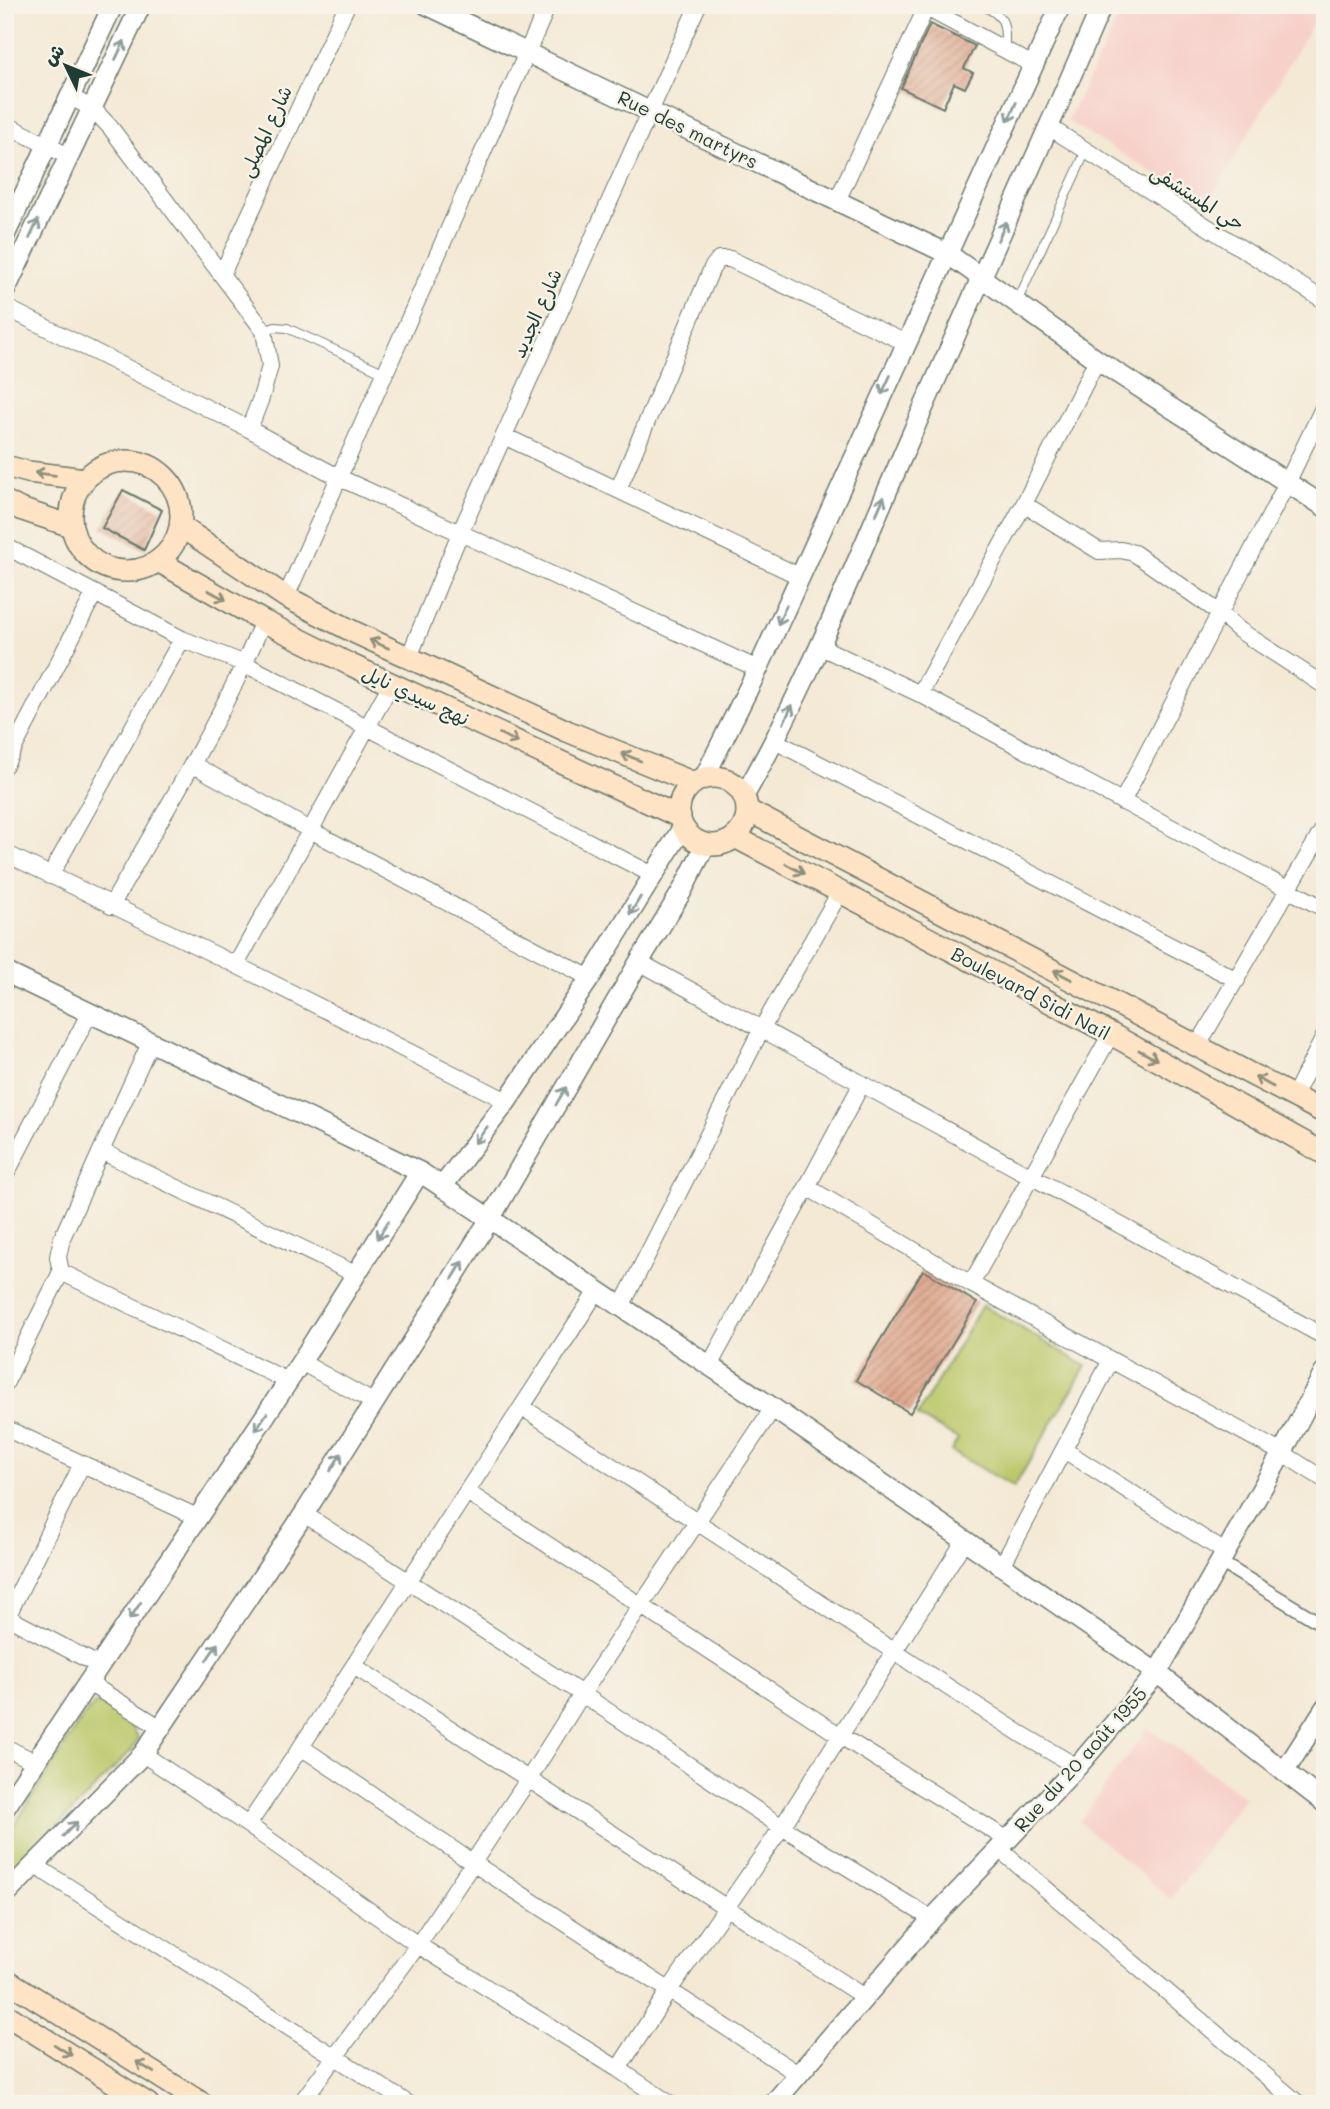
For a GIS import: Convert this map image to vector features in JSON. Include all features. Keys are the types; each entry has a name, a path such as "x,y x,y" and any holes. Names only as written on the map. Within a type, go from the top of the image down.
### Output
{"main road":[{"path":"134,461 150,466 165,477 175,491 180,508 180,526 168,552 158,561 141,570 123,572 105,568 89,558 77,544 71,526 71,509 76,493 85,479 99,468 116,462 134,461"},
{"path":"5,466 28,472 85,479"},
{"path":"5,501 20,509 71,526"},
{"name":"نهج سيدي نايل","path":"180,526 286,597 356,633 568,731 699,780"},
{"name":"نهج سيدي نايل","path":"158,561 264,621 681,822"},
{"path":"723,778 731,782 745,803 742,829 735,837 716,845 706,844 688,835 681,822 679,807 682,798 699,780 723,778"},
{"name":"Boulevard Sidi Nail","path":"745,803 1325,1113"},
{"name":"Boulevard Sidi Nail","path":"735,837 1111,1034 1325,1154"},
{"path":"5,1979 203,2104"},
{"path":"5,2014 148,2104"}],"street":[{"path":"5,234 113,5"},
{"path":"5,291 141,5"},
{"name":"شارع المصلى","path":"222,274 347,5"},
{"name":"Rue des martyrs","path":"427,5 948,254 1097,360 1325,506"},
{"path":"286,597 548,5"},
{"name":"شارع الجديد","path":"409,657 460,533 698,5"},
{"path":"699,780 758,669 1061,5"},
{"path":"745,803 819,646 1102,5"},
{"path":"837,201 923,6 1033,65"},
{"path":"71,97 93,109 126,147 264,331 270,366 249,429"},
{"path":"5,124 68,156"},
{"name":"حي المستشفى","path":"1049,127 1325,301"},
{"path":"618,490 712,268 719,259 730,258 906,343"},
{"path":"5,307 249,429 340,478 758,669"},
{"path":"920,694 1024,504 1097,360"},
{"path":"1122,803 1325,404"},
{"path":"504,436 799,576"},
{"path":"1024,504 1100,551 1121,550 1134,553 1220,613 1239,630 1325,686"},
{"path":"5,546 183,639 245,664 653,875"},
{"path":"5,765 94,594"},
{"path":"111,906 208,738 264,621"},
{"path":"50,876 183,639"},
{"path":"819,646 920,694 1325,909"},
{"path":"236,965 391,684"},
{"path":"775,741 1237,980"},
{"path":"192,764 310,830 590,978"},
{"path":"442,1187 507,1101 590,978 653,875 681,822"},
{"path":"1198,1045 1325,826"},
{"path":"5,1895 143,1754 304,1514 490,1219 682,891 706,844"},
{"path":"5,853 507,1101"},
{"path":"621,1307 761,1030 840,892"},
{"path":"639,962 1325,1337"},
{"path":"5,972 420,1172 774,1408 1157,1673 1284,1772 1322,1795"},
{"path":"5,1175 89,1014"},
{"path":"971,1284 1111,1034"},
{"path":"1293,1098 1318,1063 1325,1035"},
{"path":"5,1384 61,1272 58,1257 62,1238 150,1043"},
{"path":"709,1366 861,1085"},
{"path":"101,1151 355,1274"},
{"path":"5,1808 301,1362 420,1172"},
{"path":"807,1187 971,1284 1282,1453 1325,1480"},
{"path":"61,1272 288,1381"},
{"path":"248,1825 597,1291"},
{"path":"1002,1566 1111,1360"},
{"path":"301,1362 373,1402"},
{"name":"Rue du 20 août 1955","path":"774,2104 932,1919 1077,1767 1157,1673 1282,1453 1325,1371"},
{"path":"522,1407 893,1652 1077,1767"},
{"path":"300,2104 418,1945 774,1408"},
{"path":"5,1428 197,1517"},
{"path":"1063,1450 1325,1626"},
{"path":"82,1464 6,1616 98,1665"},
{"path":"467,1492 1004,1845 1299,2104"},
{"path":"304,1514 782,1827 932,1919"},
{"path":"618,2069 782,1827 965,1540"},
{"path":"354,1666 864,1997"},
{"path":"87,1682 161,1728"},
{"path":"1284,1772 1325,1708"},
{"path":"5,1747 35,1762"},
{"path":"301,1747 473,1863 798,2074"},
{"path":"143,1754 418,1945 670,2104"},
{"path":"34,1865 409,2104"}],"lane":[{"path":"982,5 997,13 1005,23 1004,50"},
{"path":"1017,302 1086,151"},
{"path":"264,331 275,327 287,328 385,373"}],"shaded area":[{"path":"1125,5 1323,5 1207,205 1067,121"},
{"path":"1148,1728 1245,1797 1171,1899 1079,1822"}],"green space":[{"path":"982,1305 1086,1366 1014,1487 951,1451 958,1439 917,1416"},
{"path":"105,1702 127,1719 138,1738 132,1750 5,1880 5,1840 80,1721 93,1705"}],"building":[{"path":"930,24 975,46 964,68 973,73 965,88 954,83 943,108 901,88"},
{"path":"123,490 162,510 144,550 102,528"},
{"path":"923,1270 977,1303 910,1413 856,1380"}]}
